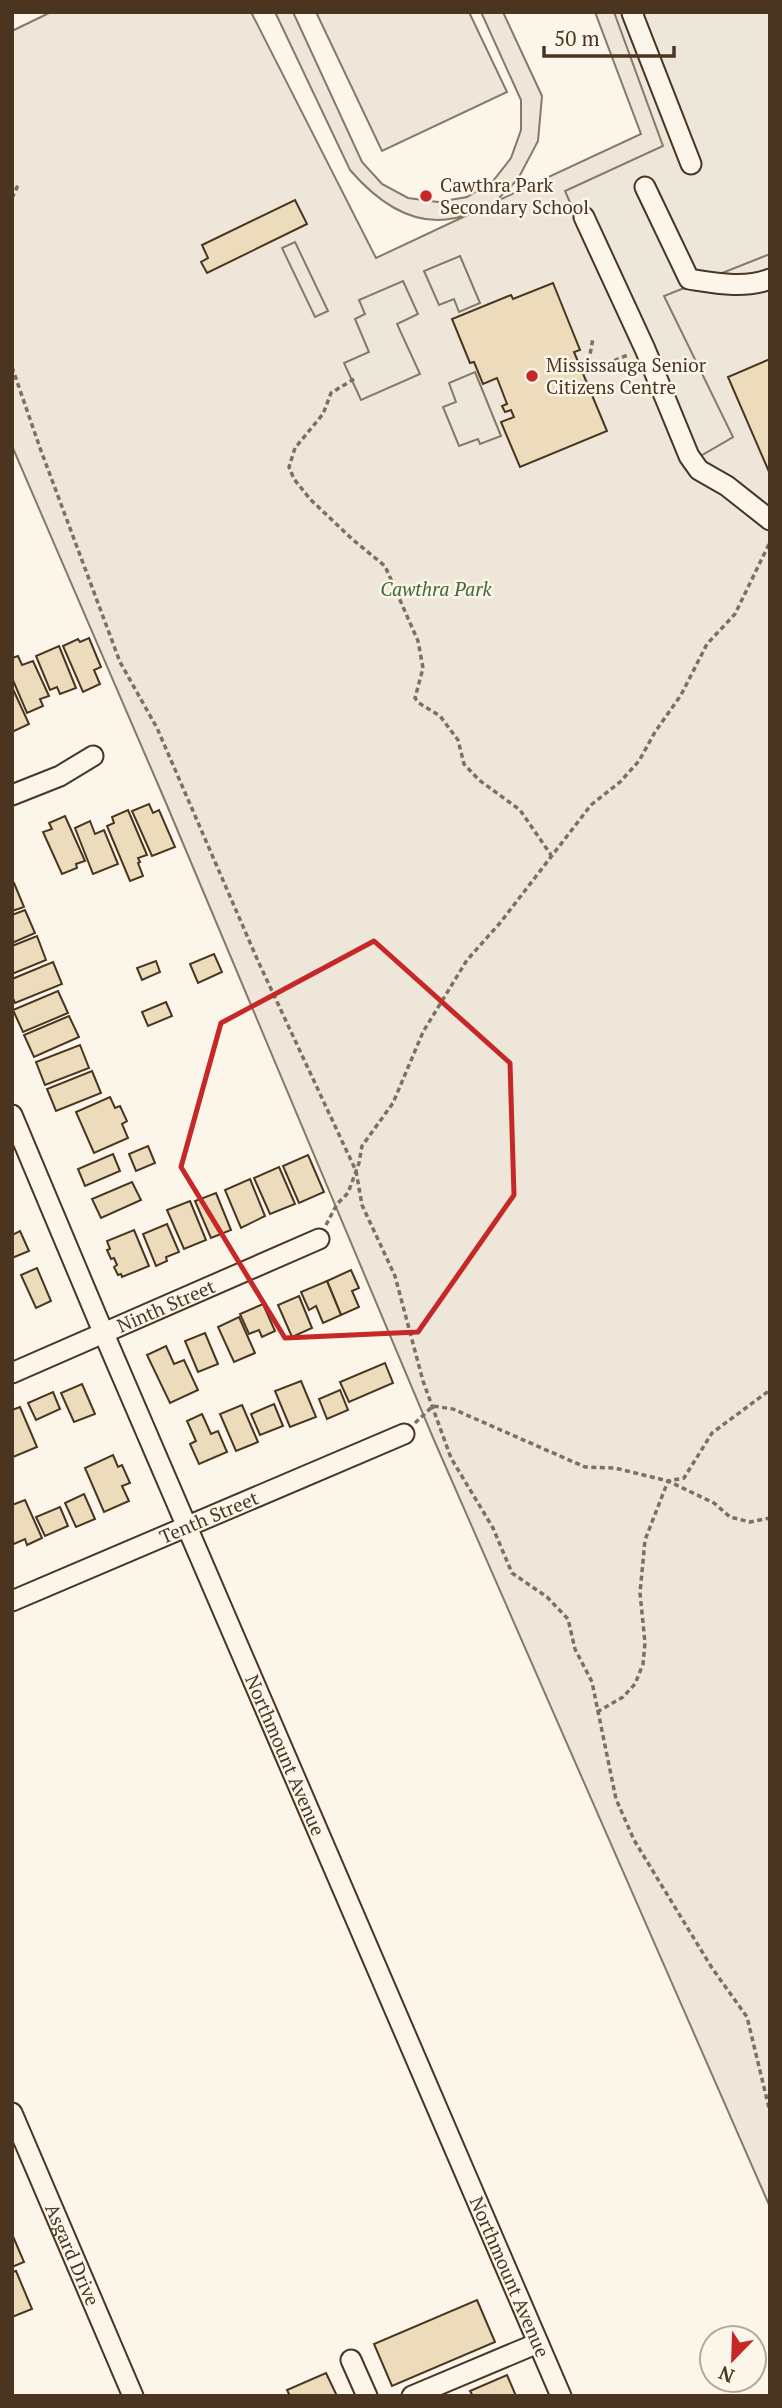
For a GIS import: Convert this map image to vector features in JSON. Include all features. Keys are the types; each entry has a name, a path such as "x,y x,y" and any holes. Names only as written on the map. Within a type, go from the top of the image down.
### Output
{"street":[{"path":"634,12 632,13 691,164"},
{"path":"645,187 689,279 724,285 770,279"},
{"path":"584,217 645,348 689,456 699,470 727,486 770,520"},
{"path":"12,795 60,776 93,756"},
{"name":"Northmount Avenue","path":"12,1115 561,2396"},
{"name":"Ninth Street","path":"12,1373 318,1240"},
{"name":"Tenth Street","path":"12,1601 404,1434"},
{"name":"Asgard Drive","path":"12,2113 133,2396"},
{"path":"412,2396 538,2343"},
{"path":"351,2360 367,2396"}],"path":[{"path":"12,198 19,183"},
{"path":"590,370 588,366 593,338"},
{"path":"583,374 645,348"},
{"path":"12,367 120,662 157,728 258,961 356,1171 362,1205 395,1276 423,1381 451,1458 493,1528 512,1573 547,1597 568,1619 575,1649 592,1682 616,1799 634,1840 712,1968 747,2017 770,2112"},
{"path":"354,379 331,393 323,414 295,448 289,467 294,479 310,499 352,539 386,566 418,642 423,668 415,698 440,716 458,740 464,764 479,780 520,810 551,855"},
{"path":"318,1240 337,1205 348,1193 362,1146 393,1103 423,1032 467,960 500,923 591,805 620,782 639,761 681,695 707,644 735,614 770,542"},
{"path":"668,1481 684,1478 712,1433 770,1391"},
{"path":"404,1434 433,1406"},
{"path":"433,1406 453,1409 585,1466 614,1468 668,1481 714,1503 730,1517 750,1522 770,1518"},
{"path":"597,1712 623,1697 635,1684 643,1664 645,1643 640,1593 645,1539 668,1481"}],"highlighted area":[{"path":"374,941 510,1063 514,1195 418,1332 285,1338 181,1167 221,1023"}],"green space":[{"name":"Cawthra Park","path":"51,12 251,12 376,258 476,211 455,218 424,219 396,209 371,192 350,170 275,12 293,12 362,162 382,184 408,198 438,202 467,197 493,181 511,158 521,130 521,100 481,12 503,12 542,96 538,141 518,179 495,202 641,134 595,12 770,12 770,2207 434,1440 166,803 12,446 12,31"},
{"path":"316,12 469,12 507,92 382,151"}],"shaded area":[{"path":"614,12 770,12 770,254 664,296 733,437 685,465 565,191 663,146"},
{"path":"295,242 328,311 315,317 282,248"},
{"path":"460,256 480,303 459,312 454,299 439,305 424,271"},
{"path":"403,281 418,314 397,324 420,374 361,400 344,363 369,352 355,319 365,314 359,300"},
{"path":"475,372 501,436 480,444 478,439 459,446 443,407 456,402 449,383"}],"building":[{"path":"295,200 307,224 207,273 201,262 208,258 202,245"},
{"name":"Mississauga Senior Citizens Centre","path":"553,283 580,350 574,352 607,431 520,467 501,422 514,417 511,410 505,412 502,406 507,404 497,378 483,384 474,362 470,363 452,319 511,295 513,299"},
{"path":"770,359 770,474 728,377"},
{"path":"89,638 101,667 94,670 100,684 83,692 63,646 78,639 80,642"},
{"path":"59,646 76,688 60,694 57,687 50,690 36,656"},
{"path":"18,656 22,665 33,661 49,696 40,699 43,706 27,713 12,678 12,658"},
{"path":"12,687 29,724 12,732"},
{"path":"149,804 153,813 159,810 175,847 152,856 132,811"},
{"path":"128,810 147,855 138,858 143,876 130,881 107,826 114,823 112,817"},
{"path":"65,816 85,861 76,864 77,868 62,874 43,832 52,829 49,823"},
{"path":"90,821 95,834 104,830 118,864 93,874 75,828"},
{"path":"14,883 24,907 12,911 12,884"},
{"path":"25,910 35,933 12,943 12,915"},
{"path":"37,936 46,960 12,974 12,946"},
{"path":"214,954 222,972 198,983 190,964"},
{"path":"156,961 160,972 142,980 137,968"},
{"path":"53,962 62,984 15,1003 12,996 12,979"},
{"path":"58,991 68,1013 23,1032 13,1010"},
{"path":"166,1002 172,1016 148,1026 142,1012"},
{"path":"69,1016 79,1037 34,1057 24,1035"},
{"path":"80,1045 89,1068 45,1085 36,1062"},
{"path":"92,1071 101,1093 56,1111 47,1089"},
{"path":"110,1097 115,1108 120,1106 127,1121 122,1124 128,1138 94,1153 76,1112"},
{"path":"148,1146 155,1163 136,1171 129,1154"},
{"path":"113,1154 120,1171 85,1186 78,1169"},
{"path":"308,1155 324,1192 299,1203 283,1166"},
{"path":"279,1167 295,1204 270,1214 254,1178"},
{"path":"250,1179 265,1216 241,1228 225,1190"},
{"path":"132,1182 141,1200 101,1218 92,1199"},
{"path":"216,1193 231,1230 211,1238 195,1201"},
{"path":"190,1201 206,1240 184,1249 167,1210"},
{"path":"167,1224 179,1252 166,1257 167,1261 156,1266 143,1234"},
{"path":"134,1230 149,1266 122,1277 114,1267 117,1265 107,1250 110,1249 107,1241"},
{"path":"20,1231 29,1251 12,1258 12,1235"},
{"path":"37,1268 51,1301 36,1308 21,1275"},
{"path":"351,1270 359,1288 352,1291 359,1307 341,1315 327,1281"},
{"path":"327,1281 341,1315 323,1323 316,1306 309,1310 301,1292"},
{"path":"299,1296 312,1328 292,1337 278,1305"},
{"path":"263,1304 275,1331 262,1337 259,1330 249,1334 240,1314"},
{"path":"239,1317 255,1353 234,1362 218,1327"},
{"path":"205,1333 218,1364 198,1372 185,1341"},
{"path":"166,1346 174,1364 184,1360 198,1390 170,1403 147,1355"},
{"path":"385,1363 393,1383 349,1402 340,1382"},
{"path":"301,1381 316,1417 290,1427 275,1391"},
{"path":"82,1384 95,1414 74,1422 61,1393"},
{"path":"340,1390 348,1410 327,1419 319,1399"},
{"path":"53,1392 60,1409 36,1420 28,1403"},
{"path":"274,1404 283,1426 260,1435 251,1414"},
{"path":"242,1405 258,1442 236,1451 220,1414"},
{"path":"20,1407 37,1447 13,1457 12,1410"},
{"path":"202,1414 211,1434 218,1431 227,1452 199,1464 190,1444 196,1441 187,1421"},
{"path":"113,1455 118,1467 122,1465 130,1483 122,1486 129,1501 104,1512 85,1468"},
{"path":"84,1494 95,1519 76,1527 65,1503"},
{"path":"25,1500 42,1538 27,1545 25,1539 14,1544 12,1505"},
{"path":"60,1507 68,1526 45,1536 36,1517"},
{"path":"12,2234 24,2262 12,2267"},
{"path":"16,2271 32,2309 12,2317 12,2272"},
{"path":"477,2300 495,2342 392,2386 374,2344"},
{"path":"326,2373 337,2396 290,2396 287,2390"},
{"path":"507,2375 516,2396 473,2396 470,2391"}],"place":[{"name":"Cawthra Park Secondary School","path":"426,196"},
{"name":"Mississauga Senior Citizens Centre","path":"532,376"}]}
